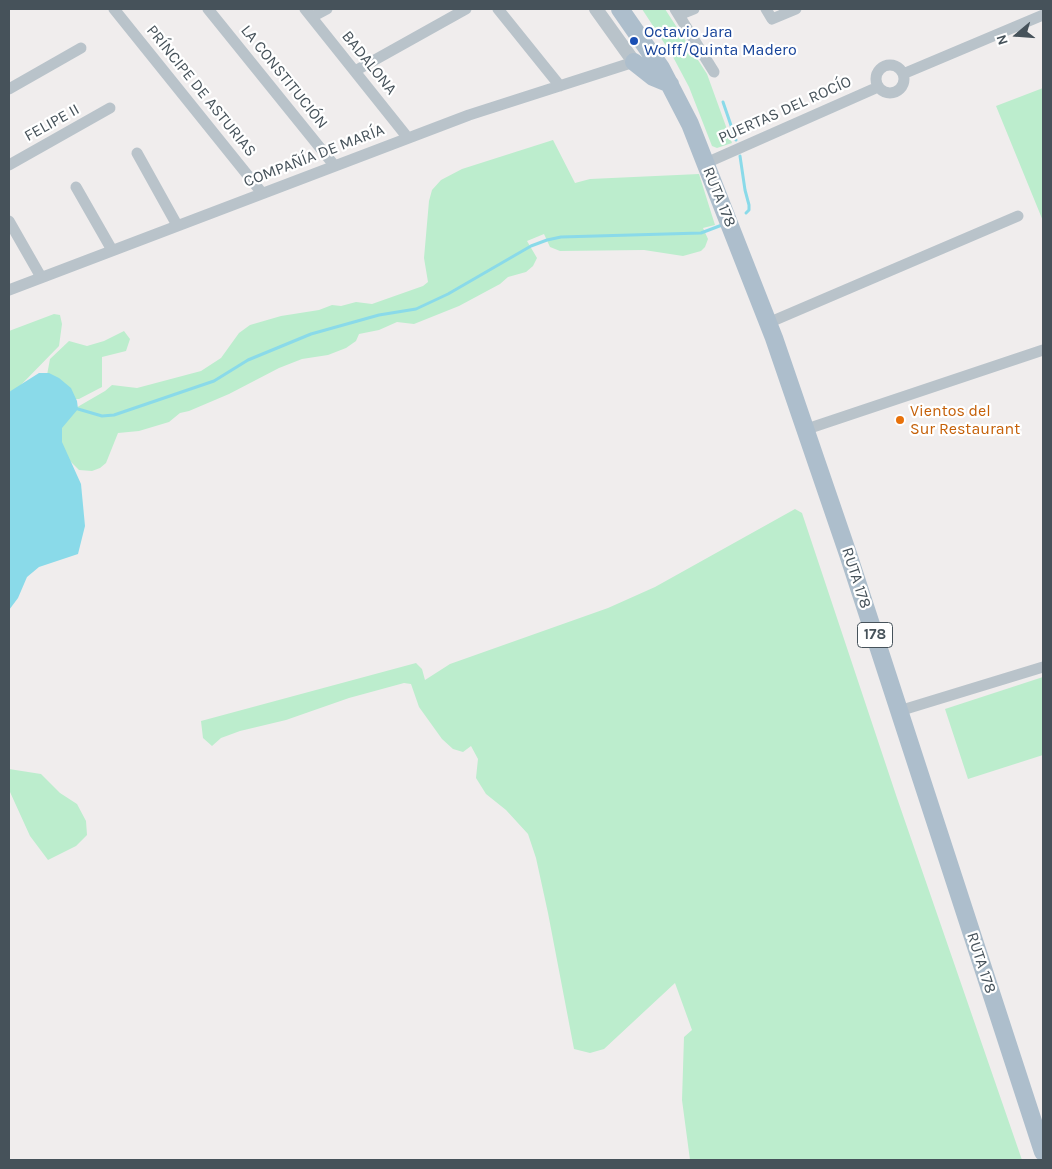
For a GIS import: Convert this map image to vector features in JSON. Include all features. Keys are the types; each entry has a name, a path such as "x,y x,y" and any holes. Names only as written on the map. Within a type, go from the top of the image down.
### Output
{"main road":[{"path":"609,9 614,9"},
{"name":"178","path":"620,9 670,84"},
{"path":"634,62 653,77 670,84"},
{"name":"RUTA 178","path":"670,84 690,124 706,163 807,429 1043,1152"}],"street":[{"name":"PRÍNCIPE DE ASTURIAS","path":"114,9 262,193"},
{"name":"LA CONSTITUCIÓN","path":"208,9 334,165"},
{"path":"308,13 327,9"},
{"path":"355,71 466,9"},
{"path":"498,9 560,86"},
{"path":"596,9 634,62"},
{"path":"694,9 677,12 714,72"},
{"path":"766,9 772,19 796,9"},
{"name":"BADALONA","path":"308,13 408,138"},
{"path":"903,74 1043,15"},
{"path":"9,89 81,48"},
{"name":"COMPAÑÍA DE MARÍA","path":"9,290 469,114 634,62"},
{"name":"PUERTAS DEL ROCÍO","path":"892,65 903,74 902,85 894,92 884,92 878,87 876,73 883,66 892,65"},
{"name":"PUERTAS DEL ROCÍO","path":"706,163 878,87"},
{"name":"FELIPE II","path":"9,165 110,108"},
{"path":"136,153 178,225"},
{"path":"76,187 112,250"},
{"path":"768,323 1018,216"},
{"path":"9,221 41,277"},
{"path":"807,429 1043,350"},
{"path":"899,711 1043,667"}],"green space":[{"path":"642,9 665,9 707,74 732,143 717,148 712,146 689,87 672,55"},
{"path":"1043,88 1043,221 996,106"},
{"path":"553,140 575,183 590,179 699,174 715,225 703,228 708,239 705,247 701,251 683,256 644,250 560,251 550,247 544,234 527,241 537,258 533,266 526,272 508,277 500,284 459,306 414,324 397,322 379,330 359,334 356,341 346,348 328,355 302,359 279,368 229,394 180,413 169,422 139,431 118,433 106,463 92,471 79,470 63,454 57,414 74,409 112,385 137,388 201,371 221,358 239,333 250,325 281,316 319,310 332,305 341,306 356,302 372,304 423,286 428,282 424,258 429,201 432,190 441,180 462,169"},
{"path":"54,314 60,315 62,324 59,346 18,388 9,392 9,331"},
{"path":"124,331 130,339 126,351 102,357 102,387 79,399 66,399 47,375 50,359 69,341 87,346 104,341"},
{"path":"795,509 802,513 897,798 1022,1160 690,1160 682,1100 684,1037 692,1030 675,983 604,1049 590,1053 574,1049 548,913 536,858 528,834 506,810 486,794 476,778 478,759 471,746 463,752 453,749 442,739 419,707 411,684 404,683 349,698 286,720 240,731 221,738 212,746 203,738 201,721 416,663 422,669 425,680 450,664 608,608 655,587"},
{"path":"1043,677 1043,755 968,779 945,709"},
{"path":"9,769 41,774 60,793 77,804 86,821 87,835 76,846 48,860 30,836 10,792"}],"water":[{"path":"39,373 49,373 59,378 71,388 77,401 78,409 62,428 62,442 81,484 85,526 78,554 39,567 27,577 18,598 9,610 9,392"}],"waterway":[{"path":"723,102 736,140"},
{"path":"740,156 749,205 749,210 746,213"},
{"path":"78,409 102,416 114,415 214,381 248,360 311,334 379,315 416,309 448,294 531,246 547,240 561,237 701,233 722,225"}],"place":[{"name":"Octavio Jara Wolff/Quinta Madero","path":"634,41"},
{"name":"Vientos del Sur Restaurant","path":"900,420"}]}
